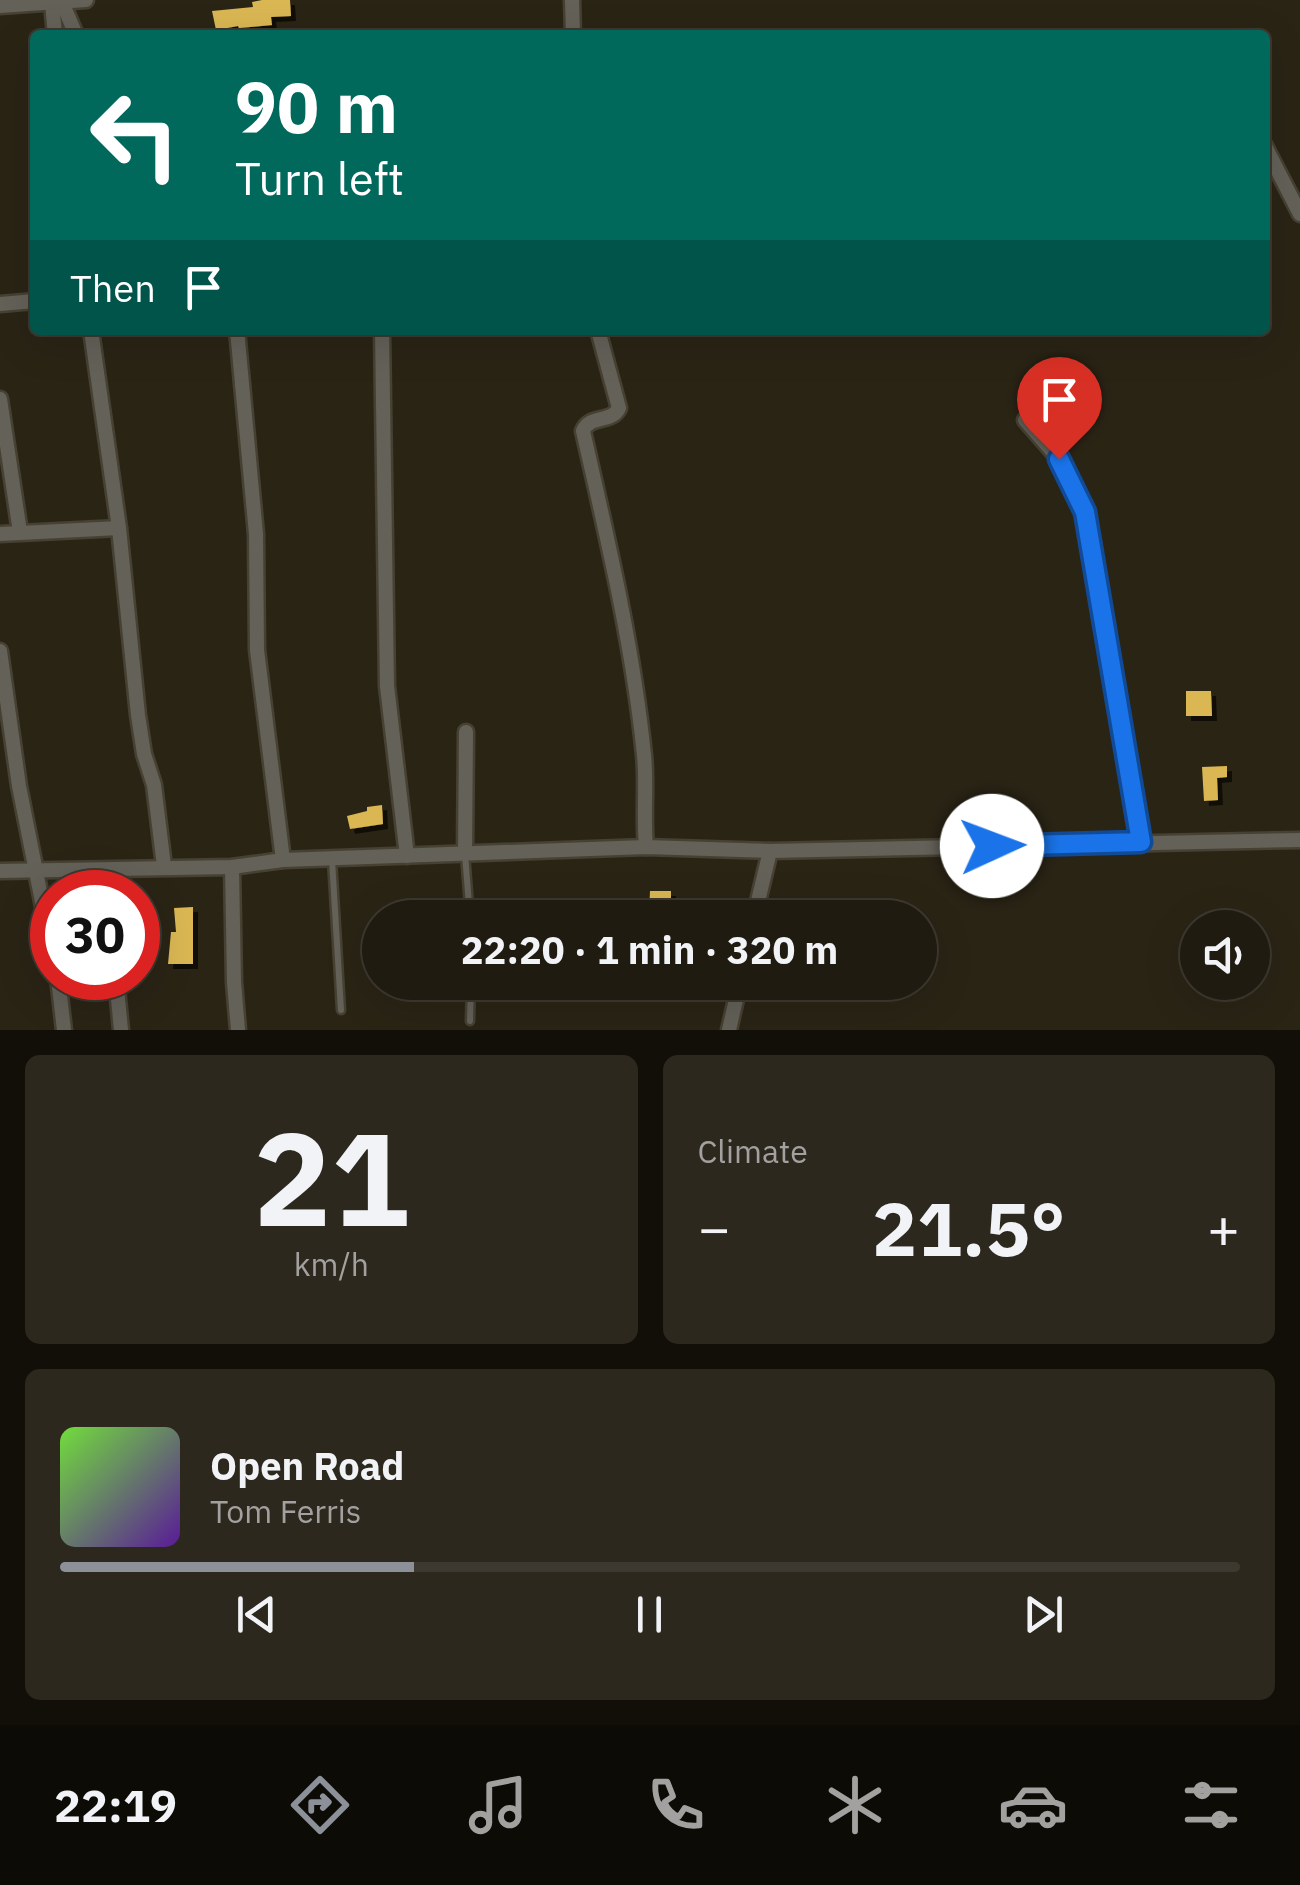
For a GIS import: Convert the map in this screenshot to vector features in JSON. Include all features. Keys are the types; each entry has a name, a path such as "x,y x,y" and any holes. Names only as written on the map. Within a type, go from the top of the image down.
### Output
{"street":[{"path":"0,6 86,0"},
{"path":"572,0 572,30"},
{"path":"54,30 57,2"},
{"path":"57,2 73,30"},
{"path":"1270,156 1300,214"},
{"path":"0,304 30,301"},
{"path":"93,335 141,734 154,785 164,866"},
{"path":"237,335 256,534 257,650 284,860"},
{"path":"382,335 386,686 407,856"},
{"path":"599,335 619,408 611,417 590,422 584,430 634,682 644,759 646,846"},
{"path":"0,398 20,532"},
{"path":"1026,420 1059,459 1085,512 1141,842"},
{"path":"0,534 119,528"},
{"path":"0,652 35,869"},
{"path":"465,854 466,732"},
{"path":"118,870 164,866 232,868 284,860 646,846 770,851 1300,840"},
{"path":"758,900 770,851"},
{"path":"232,868 238,1030"},
{"path":"0,871 70,870"},
{"path":"61,1000 64,1030"},
{"path":"118,1000 120,1030"},
{"path":"729,1030 736,1000"}],"lane":[{"path":"465,854 469,900"},
{"path":"332,860 342,1010"},
{"path":"470,1000 470,1022"}],"building":[{"path":"290,0 291,16 271,17 272,25 216,30 212,11 253,7 252,2"},
{"path":"1186,691 1211,691 1212,716 1186,716"},
{"path":"1227,766 1227,777 1217,778 1218,800 1204,801 1202,767"},
{"path":"382,805 383,824 350,829 347,816"},
{"path":"650,891 671,891 671,900 650,900"},
{"path":"193,907 193,964 168,964 171,932 176,932 174,908"}],"route":[{"path":"992,846 1141,842 1085,512 1059,459"}]}
